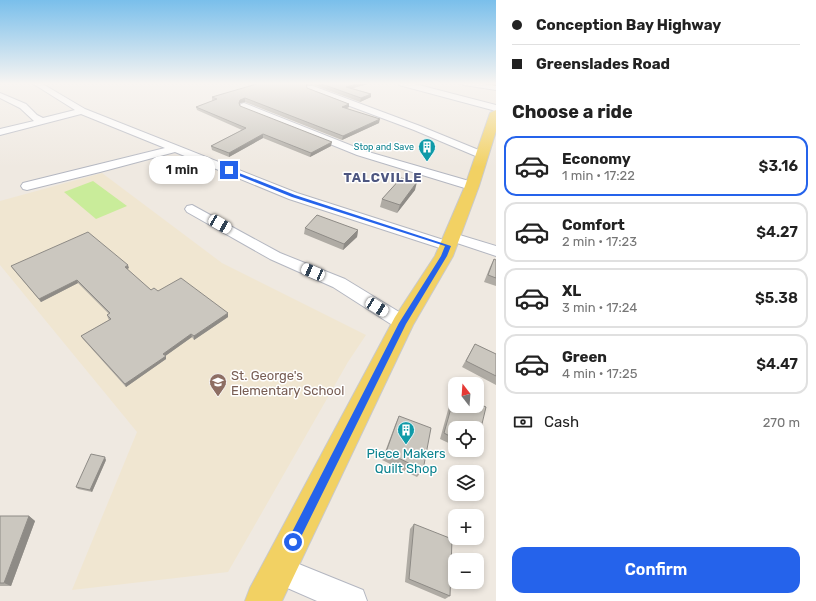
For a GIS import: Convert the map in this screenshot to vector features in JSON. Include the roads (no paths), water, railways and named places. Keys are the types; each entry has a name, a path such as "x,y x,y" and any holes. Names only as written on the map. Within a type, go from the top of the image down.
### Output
{"main road":[{"path":"263,601 403,323 444,256 472,186 496,113"}],"street":[{"path":"28,111 34,117 43,122"},
{"path":"0,132 82,111"},
{"path":"82,111 293,196 450,241 496,251"},
{"path":"257,111 361,153 472,186"},
{"path":"374,111 439,137 431,142 454,150 482,156"},
{"path":"27,186 96,170 175,149"},
{"path":"192,208 275,256 339,283 403,323"},
{"path":"279,570 352,601"}],"place":[{"name":"Stop and Save","path":"427,162"},
{"name":"St. George's Elementary School","path":"218,397"},
{"name":"Piece Makers Quilt Shop","path":"406,445"}],"district":[{"name":"TALCVILLE","path":"383,177"}]}
